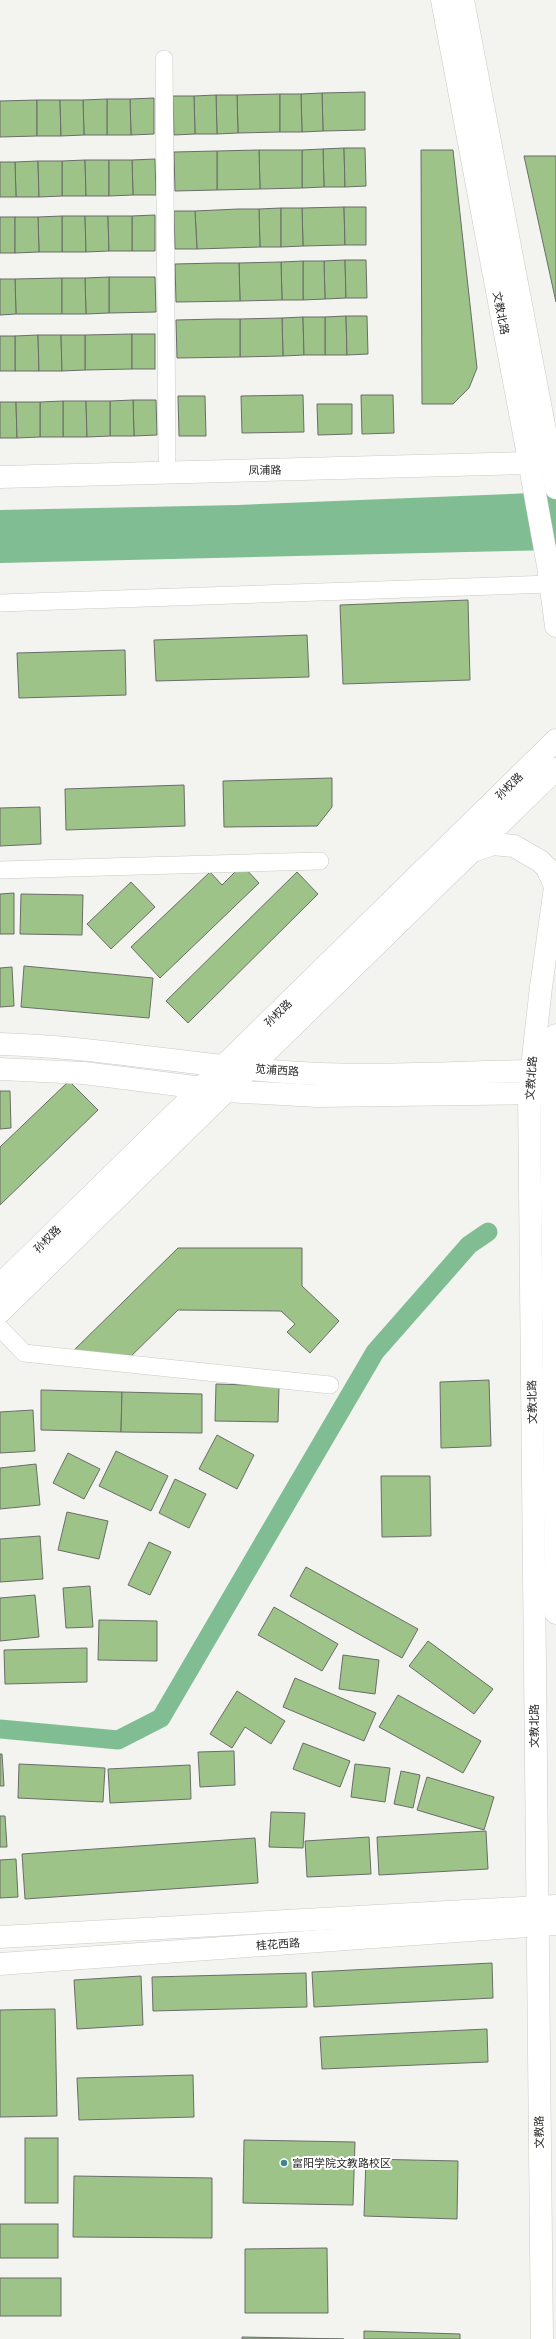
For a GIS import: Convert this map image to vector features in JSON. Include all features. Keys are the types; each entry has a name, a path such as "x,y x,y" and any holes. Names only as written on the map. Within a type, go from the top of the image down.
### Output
{"street":[{"name":"文教北路","path":"442,0 529,465 549,575 556,626"},
{"name":"文教北路","path":"463,0 553,449 555,485"},
{"path":"164,59 167,458"},
{"name":"凤浦路","path":"0,462 167,458 529,465"},
{"name":"凤浦路","path":"0,477 529,465"},
{"path":"0,603 549,575"},
{"name":"孙权路","path":"0,1285 556,740"},
{"name":"孙权路","path":"0,1312 226,1091 252,1069 556,769"},
{"path":"472,852 493,844 514,846 540,861 547,868 556,883"},
{"path":"0,870 320,861"},
{"name":"文教北路","path":"546,1915 530,1244 529,1093 530,1071 556,883"},
{"name":"文教北路","path":"556,1035 552,1172 556,1613"},
{"name":"苋浦西路","path":"0,1044 86,1048 224,1066 322,1074 554,1071"},
{"path":"0,1069 84,1073 226,1091 317,1096 554,1093"},
{"path":"0,1328 24,1353 330,1385"},
{"name":"桂花西路","path":"0,1937 546,1915"},
{"name":"桂花西路","path":"0,1964 546,1915"},
{"name":"文教路","path":"542,2339 546,1915"}],"shaded area":[{"path":"556,492 556,550 0,563 0,510 238,505"}],"building":[{"path":"365,92 365,130 323,131 322,93"},
{"path":"322,93 323,131 302,132 301,94"},
{"path":"280,94 280,132 238,133 237,95"},
{"path":"280,94 301,94 302,132 280,132"},
{"path":"216,95 237,95 238,133 217,134"},
{"path":"216,95 217,134 195,134 194,96"},
{"path":"173,96 194,96 195,134 174,135"},
{"path":"154,98 154,134 131,135 130,99"},
{"path":"107,99 130,99 131,135 107,135"},
{"path":"107,99 107,135 84,135 83,100"},
{"path":"37,100 37,136 0,137 0,101"},
{"path":"37,100 60,100 61,136 37,136"},
{"path":"60,100 83,100 84,135 61,136"},
{"path":"344,148 345,187 324,187 323,149"},
{"path":"344,148 365,148 366,186 345,187"},
{"path":"323,149 324,187 302,188 302,150"},
{"path":"259,150 302,150 302,188 260,189"},
{"path":"259,150 260,189 217,190 217,151"},
{"path":"421,150 453,150 477,368 469,388 453,404 422,404"},
{"path":"217,151 217,190 175,191 174,152"},
{"path":"524,156 556,156 556,302"},
{"path":"155,159 156,195 133,195 132,160"},
{"path":"85,160 86,196 62,196 62,161"},
{"path":"85,160 109,160 109,196 86,196"},
{"path":"109,160 132,160 133,195 109,196"},
{"path":"38,161 39,197 16,197 15,162"},
{"path":"38,161 62,161 62,196 39,197"},
{"path":"0,162 15,162 16,197 0,197"},
{"path":"344,207 345,245 303,246 302,208"},
{"path":"344,207 366,207 366,245 345,245"},
{"path":"281,208 281,247 260,247 259,209"},
{"path":"281,208 302,208 303,246 281,247"},
{"path":"259,209 260,247 197,249 195,211"},
{"path":"174,211 195,211 197,249 175,249"},
{"path":"155,215 155,251 132,251 132,216"},
{"path":"62,216 85,216 86,252 62,252"},
{"path":"62,216 62,252 39,252 38,217"},
{"path":"85,216 108,216 109,251 86,252"},
{"path":"108,216 132,216 132,251 109,251"},
{"path":"0,217 15,217 15,253 0,253"},
{"path":"15,217 38,217 39,252 15,253"},
{"path":"345,260 346,298 325,299 324,261"},
{"path":"345,260 366,260 367,298 346,298"},
{"path":"303,261 324,261 325,299 303,300"},
{"path":"303,261 303,300 282,300 281,262"},
{"path":"281,262 282,300 240,301 239,263"},
{"path":"239,263 240,301 176,302 175,264"},
{"path":"109,277 155,277 156,312 109,313"},
{"path":"109,277 109,313 86,314 85,278"},
{"path":"62,278 62,314 16,314 15,279"},
{"path":"62,278 85,278 86,314 62,314"},
{"path":"0,279 15,279 16,314 0,315"},
{"path":"346,316 347,355 325,355 325,317"},
{"path":"346,316 367,316 368,354 347,355"},
{"path":"303,317 304,355 283,356 282,318"},
{"path":"303,317 325,317 325,355 304,355"},
{"path":"282,318 283,356 240,357 240,319"},
{"path":"240,319 240,357 177,358 176,320"},
{"path":"132,334 132,369 85,370 85,335"},
{"path":"132,334 155,334 155,369 132,369"},
{"path":"38,335 39,371 15,371 15,336"},
{"path":"38,335 61,335 62,371 39,371"},
{"path":"61,335 85,335 85,370 62,371"},
{"path":"0,336 15,336 15,371 0,371"},
{"path":"303,395 304,432 242,433 241,396"},
{"path":"361,395 393,395 394,433 362,434"},
{"path":"178,396 205,396 206,436 179,436"},
{"path":"133,400 156,400 157,435 134,436"},
{"path":"133,400 134,436 110,436 110,401"},
{"path":"63,401 86,401 87,437 63,437"},
{"path":"63,401 63,437 40,437 40,402"},
{"path":"86,401 110,401 110,436 87,437"},
{"path":"0,402 16,402 17,438 0,438"},
{"path":"16,402 40,402 40,437 17,438"},
{"path":"317,404 352,404 352,434 318,435"},
{"path":"468,600 470,680 343,684 340,605"},
{"path":"307,635 309,677 156,681 154,640"},
{"path":"125,650 126,695 19,698 17,653"},
{"path":"332,778 332,807 317,826 224,827 223,781"},
{"path":"184,785 185,826 66,830 65,789"},
{"path":"40,807 41,844 0,846 0,808"},
{"path":"242,865 259,883 160,978 131,947 210,872 222,885"},
{"path":"297,872 318,894 188,1023 166,1001"},
{"path":"131,882 155,907 111,949 87,924"},
{"path":"14,893 14,934 0,934 0,894"},
{"path":"21,894 83,895 82,935 20,934"},
{"path":"24,966 153,978 149,1018 21,1007"},
{"path":"12,967 14,1006 0,1007 0,968"},
{"path":"69,1081 98,1110 0,1205 0,1147"},
{"path":"0,1091 10,1091 11,1128 0,1129"},
{"path":"178,1248 302,1248 302,1286 339,1321 310,1353 287,1332 295,1324 281,1311 178,1310 122,1365 69,1355"},
{"path":"489,1380 491,1446 441,1448 440,1382"},
{"path":"216,1384 279,1386 278,1422 215,1421"},
{"path":"41,1390 122,1392 121,1432 41,1430"},
{"path":"122,1392 202,1394 202,1433 121,1432"},
{"path":"33,1410 35,1451 0,1453 0,1412"},
{"path":"217,1435 254,1455 237,1489 199,1469"},
{"path":"116,1451 168,1476 151,1511 99,1486"},
{"path":"68,1453 100,1469 84,1499 53,1483"},
{"path":"36,1464 40,1505 0,1509 0,1468"},
{"path":"381,1476 430,1476 431,1536 382,1537"},
{"path":"175,1479 206,1494 189,1528 159,1513"},
{"path":"67,1512 108,1521 99,1559 58,1550"},
{"path":"40,1536 43,1579 0,1582 0,1539"},
{"path":"149,1542 171,1552 150,1595 128,1585"},
{"path":"306,1567 418,1629 402,1658 290,1596"},
{"path":"90,1586 93,1627 66,1628 63,1588"},
{"path":"35,1595 39,1637 0,1641 0,1598"},
{"path":"274,1607 338,1644 322,1671 258,1635"},
{"path":"99,1620 157,1621 157,1661 98,1660"},
{"path":"428,1641 493,1689 474,1714 409,1666"},
{"path":"87,1648 87,1682 5,1684 4,1650"},
{"path":"343,1655 379,1660 375,1694 339,1689"},
{"path":"295,1678 376,1713 364,1741 283,1707"},
{"path":"237,1691 285,1721 271,1744 245,1727 232,1748 210,1734"},
{"path":"398,1695 481,1741 463,1773 379,1727"},
{"path":"303,1743 350,1761 340,1787 293,1769"},
{"path":"234,1751 235,1785 200,1787 198,1752"},
{"path":"0,1754 2,1754 4,1786 0,1786"},
{"path":"19,1764 105,1768 103,1802 18,1798"},
{"path":"355,1764 390,1768 385,1802 351,1797"},
{"path":"190,1765 191,1799 110,1803 108,1769"},
{"path":"401,1771 420,1775 413,1808 394,1804"},
{"path":"427,1777 494,1797 484,1830 417,1810"},
{"path":"271,1812 305,1813 303,1848 269,1847"},
{"path":"0,1816 5,1816 7,1847 0,1847"},
{"path":"486,1831 488,1869 379,1875 377,1837"},
{"path":"369,1837 371,1874 307,1877 305,1841"},
{"path":"255,1838 258,1883 25,1899 22,1854"},
{"path":"16,1859 18,1897 0,1898 0,1860"},
{"path":"492,1963 493,1998 314,2007 312,1972"},
{"path":"306,1973 307,2007 153,2011 152,1977"},
{"path":"141,1976 143,2025 77,2029 74,1980"},
{"path":"55,2009 57,2116 0,2117 0,2010"},
{"path":"487,2029 488,2062 322,2069 320,2037"},
{"path":"193,2075 194,2117 79,2120 77,2078"},
{"path":"25,2138 58,2138 58,2203 25,2203"},
{"path":"244,2140 355,2142 353,2205 243,2203"},
{"path":"366,2159 458,2161 457,2219 364,2216"},
{"path":"74,2176 212,2178 212,2238 73,2237"},
{"path":"0,2224 58,2224 58,2258 0,2258"},
{"path":"327,2248 328,2313 245,2313 245,2249"},
{"path":"0,2278 61,2278 61,2316 0,2316"},
{"path":"364,2331 460,2334 460,2339 364,2339"},
{"path":"242,2337 344,2339 242,2339"}],"waterway":[{"path":"0,1729 118,1740 161,1718 375,1352 469,1245 488,1232"}],"place":[{"name":"富阳学院文教路校区","path":"284,2163"}]}
